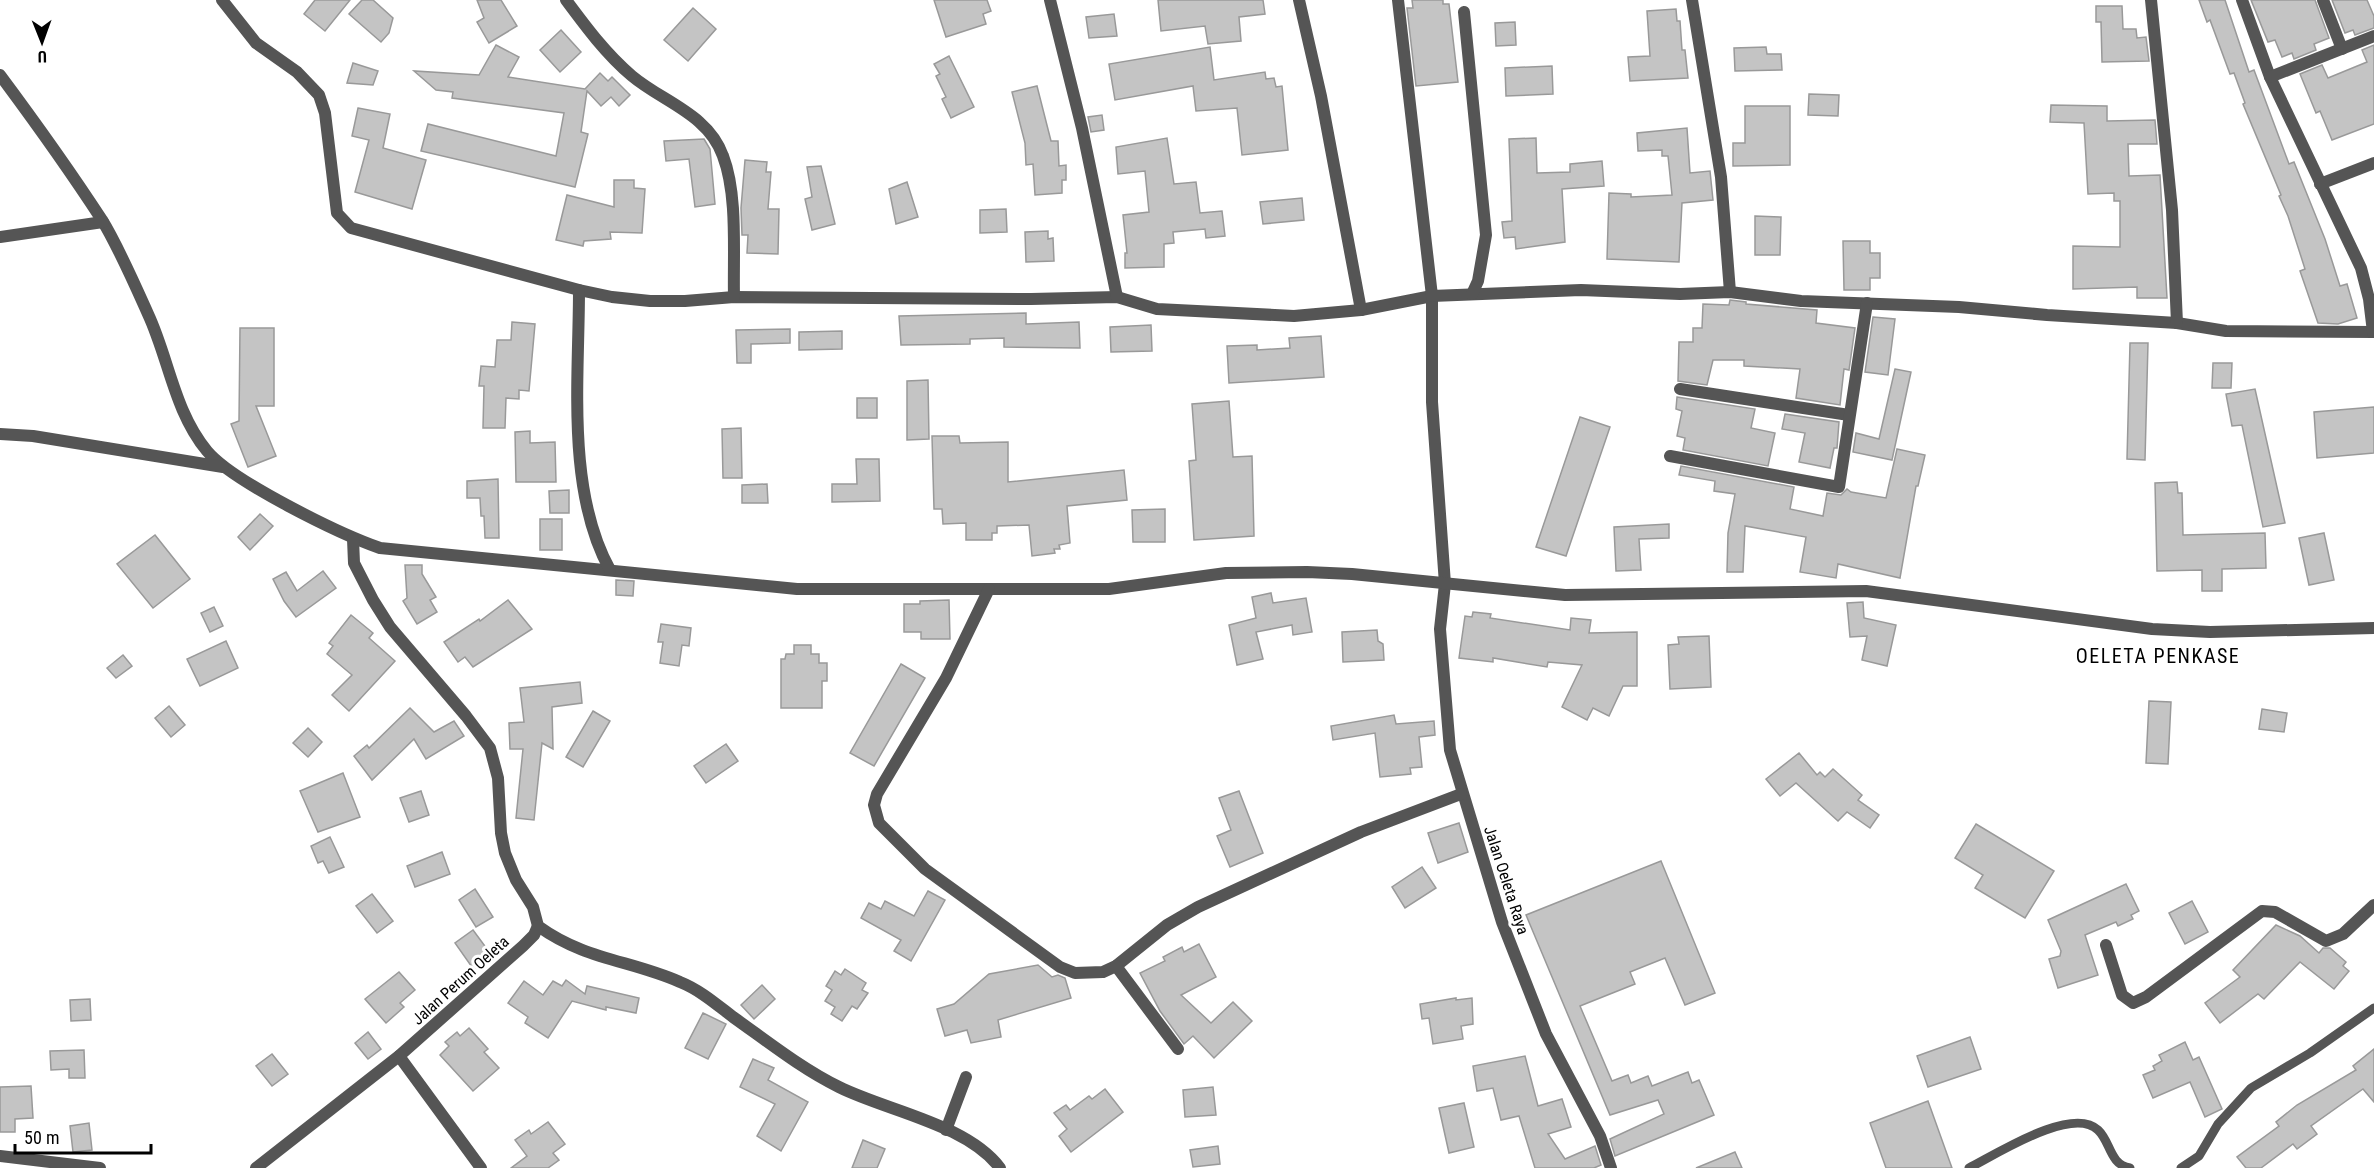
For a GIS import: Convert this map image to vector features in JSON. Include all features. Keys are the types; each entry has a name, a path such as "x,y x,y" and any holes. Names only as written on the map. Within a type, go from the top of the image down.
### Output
{"street":[{"path":"222,0 250,38 307,80 320,95 325,113 337,213 345,224 351,228 468,262 612,297 650,301 734,297 1031,299 1117,297 1157,309 1294,316 1361,310 1432,296 1581,290 1680,294 1730,292 1801,301 1959,307 2177,323 2226,331 2373,332 2368,274 2320,184 2270,77 2242,0"},
{"path":"566,0 604,49 631,75 697,119 715,140 723,155 729,178 734,297"},
{"path":"1050,0 1082,128 1117,297"},
{"path":"1299,0 1321,96 1361,310"},
{"name":"Jalan Oeleta Raya","path":"1398,0 1432,296 1432,402 1445,584 1440,629 1450,750 1461,794 1502,922 1546,1034 1600,1136 1611,1168"},
{"path":"1692,0 1720,177 1730,292"},
{"path":"2151,0 2172,210 2177,323"},
{"path":"2324,0 2342,49"},
{"path":"1464,12 1486,235 1478,281 1472,294"},
{"path":"2270,77 2374,36"},
{"path":"0,75 103,222 149,315 184,414 208,453 224,467 353,539 380,548 797,589 1109,589 1192,576 1259,572 1352,574 1507,591 1594,596 1743,591 1866,591 2152,629 2210,633 2374,628"},
{"path":"2320,184 2374,162"},
{"path":"0,237 103,222"},
{"path":"579,290 577,418 582,469 597,546 610,570"},
{"path":"1670,456 1839,487 1867,303"},
{"path":"1680,389 1849,415"},
{"path":"0,434 33,436 224,467"},
{"path":"353,539 354,563 390,627 466,716 490,748 498,778 501,833 505,853 516,880 533,907 538,926 560,942 578,950 657,972 682,982 702,993 760,1036 836,1086 871,1102 946,1130 977,1146 1000,1168"},
{"path":"988,590 946,678 881,786 874,805 875,814 879,823 926,869 1036,952 1060,967 1076,973 1102,972 1116,966 1167,925 1198,907 1361,832 1461,794"},
{"path":"2106,945 2122,995 2133,1002 2146,998 2262,911 2275,912 2326,941 2343,934 2374,904"},
{"name":"Jalan Perum Oeleta","path":"256,1168 399,1056 523,946 534,935 538,926"},
{"path":"1116,966 1178,1049"},
{"path":"399,1056 481,1168"},
{"path":"946,1130 966,1077"},
{"path":"0,1156 100,1168"}],"lane":[{"path":"2181,1168 2199,1156 2218,1124 2251,1088 2310,1053 2374,1008"},
{"path":"1969,1168 2044,1130 2074,1123 2086,1124 2100,1131 2111,1155 2123,1167 2130,1168"}],"building":[{"path":"315,0 350,0 325,31 304,14"},
{"path":"362,0 373,0 393,18 389,33 381,42 349,14"},
{"path":"477,0 501,0 517,26 489,43 477,22 484,18"},
{"path":"934,0 987,0 991,11 983,14 986,24 946,37"},
{"path":"1158,0 1263,0 1265,14 1239,17 1241,41 1208,44 1205,26 1161,31"},
{"path":"1412,0 1443,0 1443,4 1449,4 1458,82 1416,86 1407,8 1413,8"},
{"path":"2199,0 2225,0 2249,72 2254,70 2289,164 2294,162 2325,239 2340,286 2347,284 2357,318 2338,324 2318,323 2300,271 2305,269 2279,196 2281,195 2243,104 2245,103 2234,73 2230,74 2210,20 2207,22"},
{"path":"2251,0 2315,0 2329,38 2314,44 2316,50 2294,59 2292,53 2282,57 2275,40 2268,42"},
{"path":"2332,0 2367,0 2374,16 2374,28 2355,35 2353,30 2345,33"},
{"path":"2096,6 2122,6 2123,29 2136,29 2137,38 2146,37 2149,61 2102,62 2101,22 2096,22"},
{"path":"693,8 716,29 688,61 664,40"},
{"path":"1676,9 1677,21 1680,21 1682,50 1685,50 1688,78 1630,81 1628,57 1650,56 1647,11"},
{"path":"1114,14 1117,36 1089,38 1086,17"},
{"path":"1515,22 1516,45 1496,46 1495,23"},
{"path":"561,30 581,52 560,72 540,50"},
{"path":"496,45 519,57 508,77 585,89 600,73 608,81 612,77 630,95 619,106 611,97 601,106 587,91 581,132 588,134 575,187 421,151 428,124 556,156 564,113 452,98 453,92 436,90 414,71 479,75"},
{"path":"2374,45 2374,124 2332,140 2320,111 2316,113 2300,74 2322,65 2328,78 2367,62 2362,50"},
{"path":"1210,47 1214,80 1265,72 1266,79 1274,78 1276,87 1282,86 1288,150 1242,155 1237,108 1196,111 1193,86 1115,100 1109,64"},
{"path":"1766,47 1767,54 1781,54 1782,70 1735,71 1734,48"},
{"path":"949,56 974,107 951,118 942,99 946,97 936,76 940,74 934,64"},
{"path":"353,63 378,71 373,85 347,83"},
{"path":"1552,66 1553,94 1506,96 1505,68"},
{"path":"1037,86 1051,141 1058,141 1059,166 1066,165 1066,180 1062,180 1062,193 1035,195 1033,164 1026,165 1025,143 1012,92"},
{"path":"1809,94 1839,95 1838,116 1808,115"},
{"path":"2051,105 2107,106 2107,121 2155,120 2157,144 2128,144 2129,176 2160,175 2167,298 2137,298 2137,287 2073,289 2073,246 2120,247 2120,201 2114,201 2114,193 2088,194 2084,123 2050,122"},
{"path":"1745,106 1790,106 1790,165 1733,166 1733,143 1745,143"},
{"path":"358,108 390,114 383,148 426,160 412,209 355,192 369,140 352,136"},
{"path":"1102,115 1104,130 1091,132 1088,117"},
{"path":"1687,128 1690,173 1710,171 1713,200 1682,203 1679,262 1607,259 1609,193 1631,194 1631,197 1672,195 1668,156 1662,156 1662,150 1638,151 1637,133"},
{"path":"1167,138 1174,184 1196,182 1200,213 1222,211 1225,236 1206,238 1205,229 1173,232 1174,243 1164,244 1164,267 1125,268 1125,253 1127,253 1123,215 1149,212 1145,171 1118,174 1116,147"},
{"path":"1536,138 1537,173 1570,172 1570,164 1602,161 1604,186 1562,189 1565,242 1516,249 1515,237 1504,238 1502,222 1512,221 1509,139"},
{"path":"704,139 710,149 715,204 695,207 689,159 666,161 664,141"},
{"path":"745,160 767,162 766,172 771,172 768,209 779,209 778,254 747,253 748,235 742,235 741,208"},
{"path":"821,166 835,224 812,230 805,199 812,197 807,167"},
{"path":"614,180 634,180 634,188 645,189 642,233 610,232 611,239 584,241 583,246 556,240 567,195 614,207"},
{"path":"907,182 918,217 896,224 889,189"},
{"path":"1302,198 1304,220 1263,224 1260,202"},
{"path":"1006,209 1007,232 980,233 980,210"},
{"path":"1755,216 1781,217 1780,255 1755,255"},
{"path":"1048,231 1048,239 1053,238 1054,261 1026,262 1025,232"},
{"path":"1843,241 1870,241 1870,253 1880,253 1880,278 1870,278 1870,290 1844,290"},
{"path":"1730,300 1746,302 1746,304 1817,310 1816,323 1855,328 1849,370 1844,369 1840,405 1796,398 1800,369 1744,366 1744,360 1713,360 1707,385 1678,381 1679,342 1693,342 1693,328 1702,328 1703,304 1729,305"},
{"path":"1026,313 1026,324 1079,322 1080,348 1004,347 1004,338 970,339 970,344 901,345 899,316"},
{"path":"1873,317 1895,319 1888,375 1865,372"},
{"path":"512,322 535,324 529,391 519,390 519,399 506,398 505,428 483,428 484,386 479,386 481,366 495,367 497,340 511,340"},
{"path":"1151,325 1152,351 1111,352 1110,327"},
{"path":"240,328 274,328 274,406 256,406 276,456 248,467 231,424 239,421"},
{"path":"790,329 790,343 751,344 751,363 737,363 736,330"},
{"path":"842,331 842,349 799,350 799,332"},
{"path":"1321,336 1324,377 1229,383 1227,346 1257,345 1257,350 1290,348 1289,338"},
{"path":"2130,343 2148,343 2145,460 2127,459"},
{"path":"2213,363 2232,363 2231,388 2212,388"},
{"path":"1895,369 1911,372 1892,460 1853,452 1856,433 1879,439"},
{"path":"928,380 929,439 907,440 907,381"},
{"path":"2255,389 2285,523 2263,527 2242,425 2232,426 2226,394"},
{"path":"1677,397 1755,409 1751,428 1775,433 1768,466 1683,450 1685,438 1677,436 1682,411 1676,409"},
{"path":"857,398 877,398 877,418 857,418"},
{"path":"1229,401 1233,457 1252,456 1254,536 1194,540 1189,461 1196,460 1192,404"},
{"path":"2374,407 2374,453 2317,458 2314,412"},
{"path":"1785,414 1839,422 1837,448 1834,448 1830,468 1799,462 1805,433 1782,429"},
{"path":"1580,417 1610,427 1566,556 1536,547"},
{"path":"741,428 742,478 723,478 722,429"},
{"path":"530,431 530,443 555,442 556,482 516,482 515,432"},
{"path":"932,436 959,436 960,443 1008,442 1008,482 1124,470 1127,500 1067,506 1070,543 1059,545 1060,549 1054,549 1055,553 1032,556 1029,525 997,526 997,533 992,533 992,540 966,540 966,523 943,524 942,509 934,509"},
{"path":"1897,449 1925,455 1918,486 1916,486 1900,578 1838,564 1836,578 1800,572 1806,537 1745,526 1743,572 1727,572 1728,533 1735,494 1714,491 1715,481 1679,475 1681,466 1794,487 1790,509 1823,516 1827,493 1841,495 1847,489 1851,492 1886,498"},
{"path":"856,459 879,459 880,501 832,502 832,484 857,484"},
{"path":"498,479 499,538 485,538 480,498 467,498 467,481"},
{"path":"2177,482 2178,493 2182,493 2183,535 2265,533 2266,568 2222,569 2222,591 2202,591 2202,570 2157,571 2155,483"},
{"path":"767,484 768,503 742,503 742,485"},
{"path":"569,490 569,513 550,513 549,491"},
{"path":"1165,509 1165,542 1133,542 1132,510"},
{"path":"260,514 273,526 250,550 238,537"},
{"path":"540,519 562,519 562,550 540,550"},
{"path":"1669,524 1669,538 1639,539 1641,570 1616,571 1614,527"},
{"path":"2324,533 2334,580 2309,585 2299,538"},
{"path":"155,535 190,579 153,608 117,564"},
{"path":"405,565 422,565 422,574 436,597 430,600 437,612 417,624 403,601 407,598"},
{"path":"323,571 336,588 296,617 284,601 273,579 286,572 297,591"},
{"path":"616,580 634,581 633,596 616,595"},
{"path":"1271,593 1273,603 1306,598 1312,632 1293,635 1292,625 1256,632 1263,659 1237,665 1229,625 1256,618 1252,597"},
{"path":"508,600 532,629 473,667 465,657 458,662 444,642 479,619 480,621"},
{"path":"949,600 950,639 921,639 921,632 904,632 904,604"},
{"path":"1863,602 1864,618 1896,625 1887,666 1862,660 1867,636 1850,637 1847,603"},
{"path":"214,607 223,626 210,632 201,613"},
{"path":"1473,612 1491,614 1490,618 1570,630 1571,618 1591,620 1589,633 1637,632 1637,686 1623,686 1609,716 1593,708 1587,720 1562,707 1582,665 1548,662 1547,667 1493,658 1493,662 1459,658 1465,616 1472,617"},
{"path":"351,615 373,633 369,638 395,661 349,711 332,695 352,675 327,654 333,646 329,643"},
{"path":"661,624 691,628 689,646 682,645 679,666 660,663 663,642 658,642"},
{"path":"1377,630 1378,641 1383,644 1384,660 1343,662 1342,632"},
{"path":"1709,636 1711,687 1670,689 1668,645 1679,644 1678,637"},
{"path":"226,641 238,668 200,686 187,659"},
{"path":"794,645 811,645 811,654 819,654 819,663 827,663 827,681 822,681 822,708 781,708 781,659 785,659 786,654 794,654"},
{"path":"123,655 132,666 116,678 107,668"},
{"path":"901,664 925,678 874,766 850,753"},
{"path":"580,682 582,703 552,707 553,749 542,743 534,820 516,818 523,749 510,749 509,723 524,722 520,688"},
{"path":"2149,701 2171,702 2168,764 2146,763"},
{"path":"169,706 185,725 171,737 155,718"},
{"path":"410,708 434,732 454,721 464,736 426,759 414,739 372,780 354,756 367,745 369,748"},
{"path":"2262,709 2287,713 2284,732 2259,729"},
{"path":"593,711 610,721 583,767 566,757"},
{"path":"1394,715 1396,724 1434,721 1435,735 1419,737 1422,767 1410,768 1411,774 1380,777 1375,733 1333,740 1331,726"},
{"path":"308,728 322,742 308,757 293,743"},
{"path":"726,744 738,761 706,783 694,766"},
{"path":"1799,753 1817,775 1820,772 1825,777 1833,769 1862,795 1858,800 1879,815 1870,828 1847,812 1838,821 1796,783 1780,796 1766,779"},
{"path":"343,773 360,817 318,832 300,791"},
{"path":"421,791 429,815 409,822 400,798"},
{"path":"1239,791 1263,853 1230,867 1217,836 1231,830 1219,798"},
{"path":"1459,823 1468,852 1438,863 1428,833"},
{"path":"1976,824 2054,871 2025,918 1975,888 1983,875 1955,858"},
{"path":"330,837 344,867 329,873 323,861 318,863 311,846"},
{"path":"442,852 450,874 415,887 407,866"},
{"path":"1661,861 1715,993 1685,1005 1665,958 1630,972 1635,984 1580,1006 1612,1081 1628,1075 1631,1083 1648,1076 1652,1086 1688,1072 1692,1083 1699,1080 1714,1115 1615,1156 1610,1139 1664,1114 1658,1100 1610,1115 1526,915"},
{"path":"1422,867 1436,888 1405,908 1392,887"},
{"path":"2126,884 2139,911 2131,915 2133,919 2118,926 2116,922 2085,935 2098,975 2058,988 2049,959 2060,956 2061,951 2048,920"},
{"path":"475,889 493,917 476,927 459,900"},
{"path":"928,891 945,900 911,961 894,951 901,940 861,918 869,903 881,909 885,901 914,916"},
{"path":"372,894 393,921 377,933 356,906"},
{"path":"2192,901 2208,932 2185,944 2169,913"},
{"path":"2276,925 2300,936 2319,953 2323,948 2330,948 2346,962 2343,966 2349,971 2334,989 2300,962 2264,999 2258,994 2220,1023 2205,1003 2240,977 2233,970"},
{"path":"473,930 493,957 474,970 455,943"},
{"path":"1199,944 1216,977 1181,995 1211,1023 1233,1002 1252,1021 1214,1058 1193,1036 1184,1044 1160,1011 1140,973 1165,961 1163,957 1182,947 1184,952"},
{"path":"1038,965 1052,977 1058,975 1065,978 1071,998 998,1020 1001,1037 971,1043 967,1030 945,1036 937,1009 954,1004 989,974"},
{"path":"845,969 866,983 862,990 868,993 857,1009 852,1006 842,1021 831,1014 835,1007 825,1001 832,990 826,986 835,971 841,975"},
{"path":"399,972 415,990 400,1003 404,1007 386,1023 365,999"},
{"path":"566,980 585,994 587,986 639,998 636,1013 606,1007 606,1010 572,1001 548,1038 525,1023 528,1017 508,1003 524,981 543,995 553,981 562,986"},
{"path":"762,985 775,999 754,1019 741,1005"},
{"path":"1456,998 1456,1000 1472,998 1473,1024 1461,1026 1463,1039 1433,1044 1429,1018 1422,1019 1420,1004"},
{"path":"90,999 91,1020 71,1021 70,1000"},
{"path":"703,1013 726,1024 708,1059 685,1048"},
{"path":"469,1028 488,1049 484,1052 499,1068 473,1091 440,1055 449,1046 445,1042 457,1032 460,1036"},
{"path":"368,1032 381,1049 368,1059 355,1043"},
{"path":"1970,1037 1981,1069 1928,1087 1917,1056"},
{"path":"2185,1042 2193,1060 2199,1057 2222,1109 2205,1117 2190,1082 2153,1098 2143,1075 2155,1070 2153,1066 2162,1061 2159,1055"},
{"path":"2374,1049 2374,1102 2363,1089 2311,1126 2317,1134 2297,1149 2293,1144 2261,1168 2246,1168 2237,1157 2279,1126 2276,1122 2297,1105 2356,1070 2353,1066"},
{"path":"84,1050 85,1078 69,1078 69,1069 51,1070 50,1051"},
{"path":"272,1054 288,1074 272,1086 256,1066"},
{"path":"1525,1056 1538,1106 1562,1099 1571,1127 1548,1134 1565,1159 1595,1146 1601,1165 1594,1168 1535,1168 1519,1116 1501,1120 1493,1088 1477,1091 1473,1066"},
{"path":"753,1059 774,1068 768,1080 808,1102 781,1151 757,1136 775,1104 740,1087"},
{"path":"31,1086 33,1118 15,1119 15,1132 0,1132 0,1087"},
{"path":"1213,1087 1216,1115 1185,1117 1183,1090"},
{"path":"1105,1089 1123,1112 1071,1152 1059,1136 1067,1129 1054,1113 1066,1105 1070,1110 1089,1096 1092,1099"},
{"path":"1928,1101 1952,1168 1886,1168 1870,1123"},
{"path":"1464,1103 1474,1147 1449,1153 1439,1108"},
{"path":"548,1122 565,1144 553,1153 559,1160 548,1168 511,1168 527,1156 515,1140 529,1130 531,1134"},
{"path":"89,1123 92,1150 73,1152 70,1126"},
{"path":"863,1140 885,1149 877,1168 852,1168"},
{"path":"1218,1146 1220,1164 1193,1167 1190,1150"},
{"path":"1735,1152 1742,1168 1696,1168"}],"district":[{"name":"OELETA PENKASE","path":"2158,656"}]}
